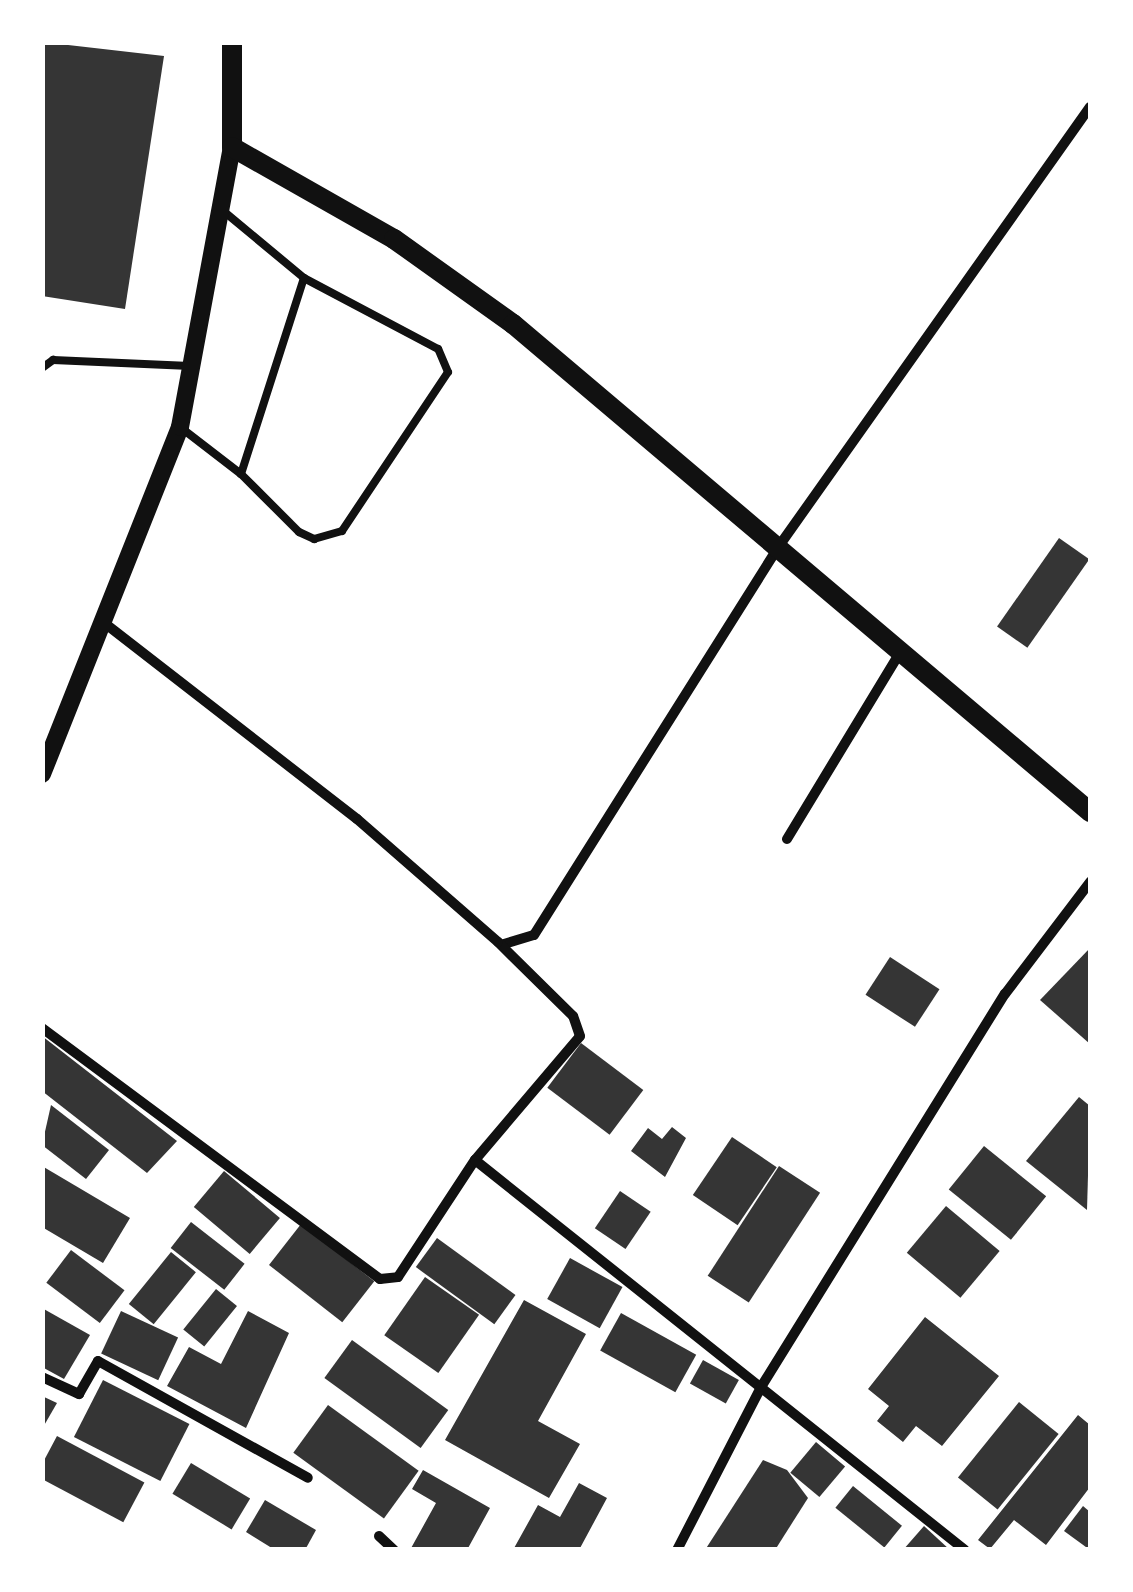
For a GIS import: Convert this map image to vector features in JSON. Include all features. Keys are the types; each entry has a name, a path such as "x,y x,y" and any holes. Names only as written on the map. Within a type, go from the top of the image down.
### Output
{"main road":[{"path":"232,42 232,147 379,230 499,313 780,546 1090,812"}],"street":[{"path":"498,942 511,947 534,935 780,546 1090,107"},
{"path":"42,774 107,625 180,426 232,147"},
{"path":"42,1028 380,1278 398,1277 476,1160 580,1036 573,1016 498,942 358,819 107,625"},
{"path":"787,840 901,650"},
{"path":"677,1550 760,1387 1004,994 1090,882"},
{"path":"476,1160 965,1550"},
{"path":"42,1377 79,1394 98,1362 308,1478"},
{"path":"379,1536 394,1550"}],"lane":[{"path":"180,426 242,474 299,532 314,539 342,531 448,372 438,349 304,278 222,210"},
{"path":"242,474 304,278"},
{"path":"42,368 53,360 194,366"}],"building":[{"path":"42,42 164,56 125,309 42,296"},
{"path":"1059,538 1089,559 1027,648 997,626"},
{"path":"1090,948 1090,1044 1040,1000"},
{"path":"890,957 939,989 915,1027 865,995"},
{"path":"42,1036 177,1141 147,1173 42,1091"},
{"path":"581,1043 643,1090 610,1135 547,1088"},
{"path":"1079,1097 1090,1106 1087,1210 1026,1161"},
{"path":"51,1105 109,1150 86,1179 42,1145"},
{"path":"672,1127 686,1138 665,1177 631,1151 648,1128 662,1139"},
{"path":"732,1137 777,1167 738,1225 693,1195"},
{"path":"984,1146 1046,1196 1011,1240 949,1190"},
{"path":"42,1166 130,1218 103,1263 42,1227"},
{"path":"779,1166 820,1193 749,1303 708,1276"},
{"path":"224,1171 280,1218 250,1254 194,1207"},
{"path":"620,1191 651,1212 626,1249 595,1228"},
{"path":"946,1206 1000,1251 960,1298 907,1253"},
{"path":"191,1222 245,1264 224,1290 171,1248"},
{"path":"301,1224 374,1281 342,1322 269,1265"},
{"path":"437,1238 515,1295 494,1324 416,1267"},
{"path":"71,1250 125,1290 100,1323 46,1283"},
{"path":"171,1252 196,1272 154,1324 129,1304"},
{"path":"570,1258 622,1287 600,1328 547,1299"},
{"path":"425,1277 479,1315 438,1373 384,1335"},
{"path":"216,1289 237,1306 204,1346 183,1329"},
{"path":"524,1300 586,1334 538,1421 580,1444 549,1498 445,1440"},
{"path":"42,1308 90,1335 64,1379 42,1367"},
{"path":"121,1311 178,1338 158,1380 101,1354"},
{"path":"248,1311 289,1333 246,1428 167,1386 189,1347 221,1364"},
{"path":"621,1313 696,1355 675,1392 600,1351"},
{"path":"925,1317 999,1376 942,1446 916,1426 903,1442 877,1421 889,1406 868,1389"},
{"path":"352,1340 448,1410 421,1448 324,1378"},
{"path":"703,1360 739,1380 726,1403 690,1384"},
{"path":"103,1380 189,1424 160,1481 74,1437"},
{"path":"42,1396 57,1403 42,1429"},
{"path":"1019,1402 1059,1434 998,1509 958,1477"},
{"path":"328,1405 419,1471 384,1519 293,1453"},
{"path":"1078,1415 1090,1425 1090,1487 1046,1545 1014,1520 990,1549 978,1540"},
{"path":"57,1436 144,1482 123,1522 42,1479 42,1464"},
{"path":"816,1442 845,1466 819,1497 790,1473"},
{"path":"763,1460 787,1470 808,1498 775,1550 705,1550"},
{"path":"191,1463 250,1499 232,1529 172,1494"},
{"path":"423,1470 490,1508 467,1550 410,1550 436,1503 412,1489"},
{"path":"579,1483 607,1498 579,1550 513,1550 538,1505 560,1517"},
{"path":"853,1486 902,1526 884,1547 835,1508"},
{"path":"265,1500 316,1530 305,1550 275,1550 246,1532"},
{"path":"1083,1506 1090,1512 1090,1550 1064,1531"},
{"path":"924,1526 950,1550 903,1550"}]}
